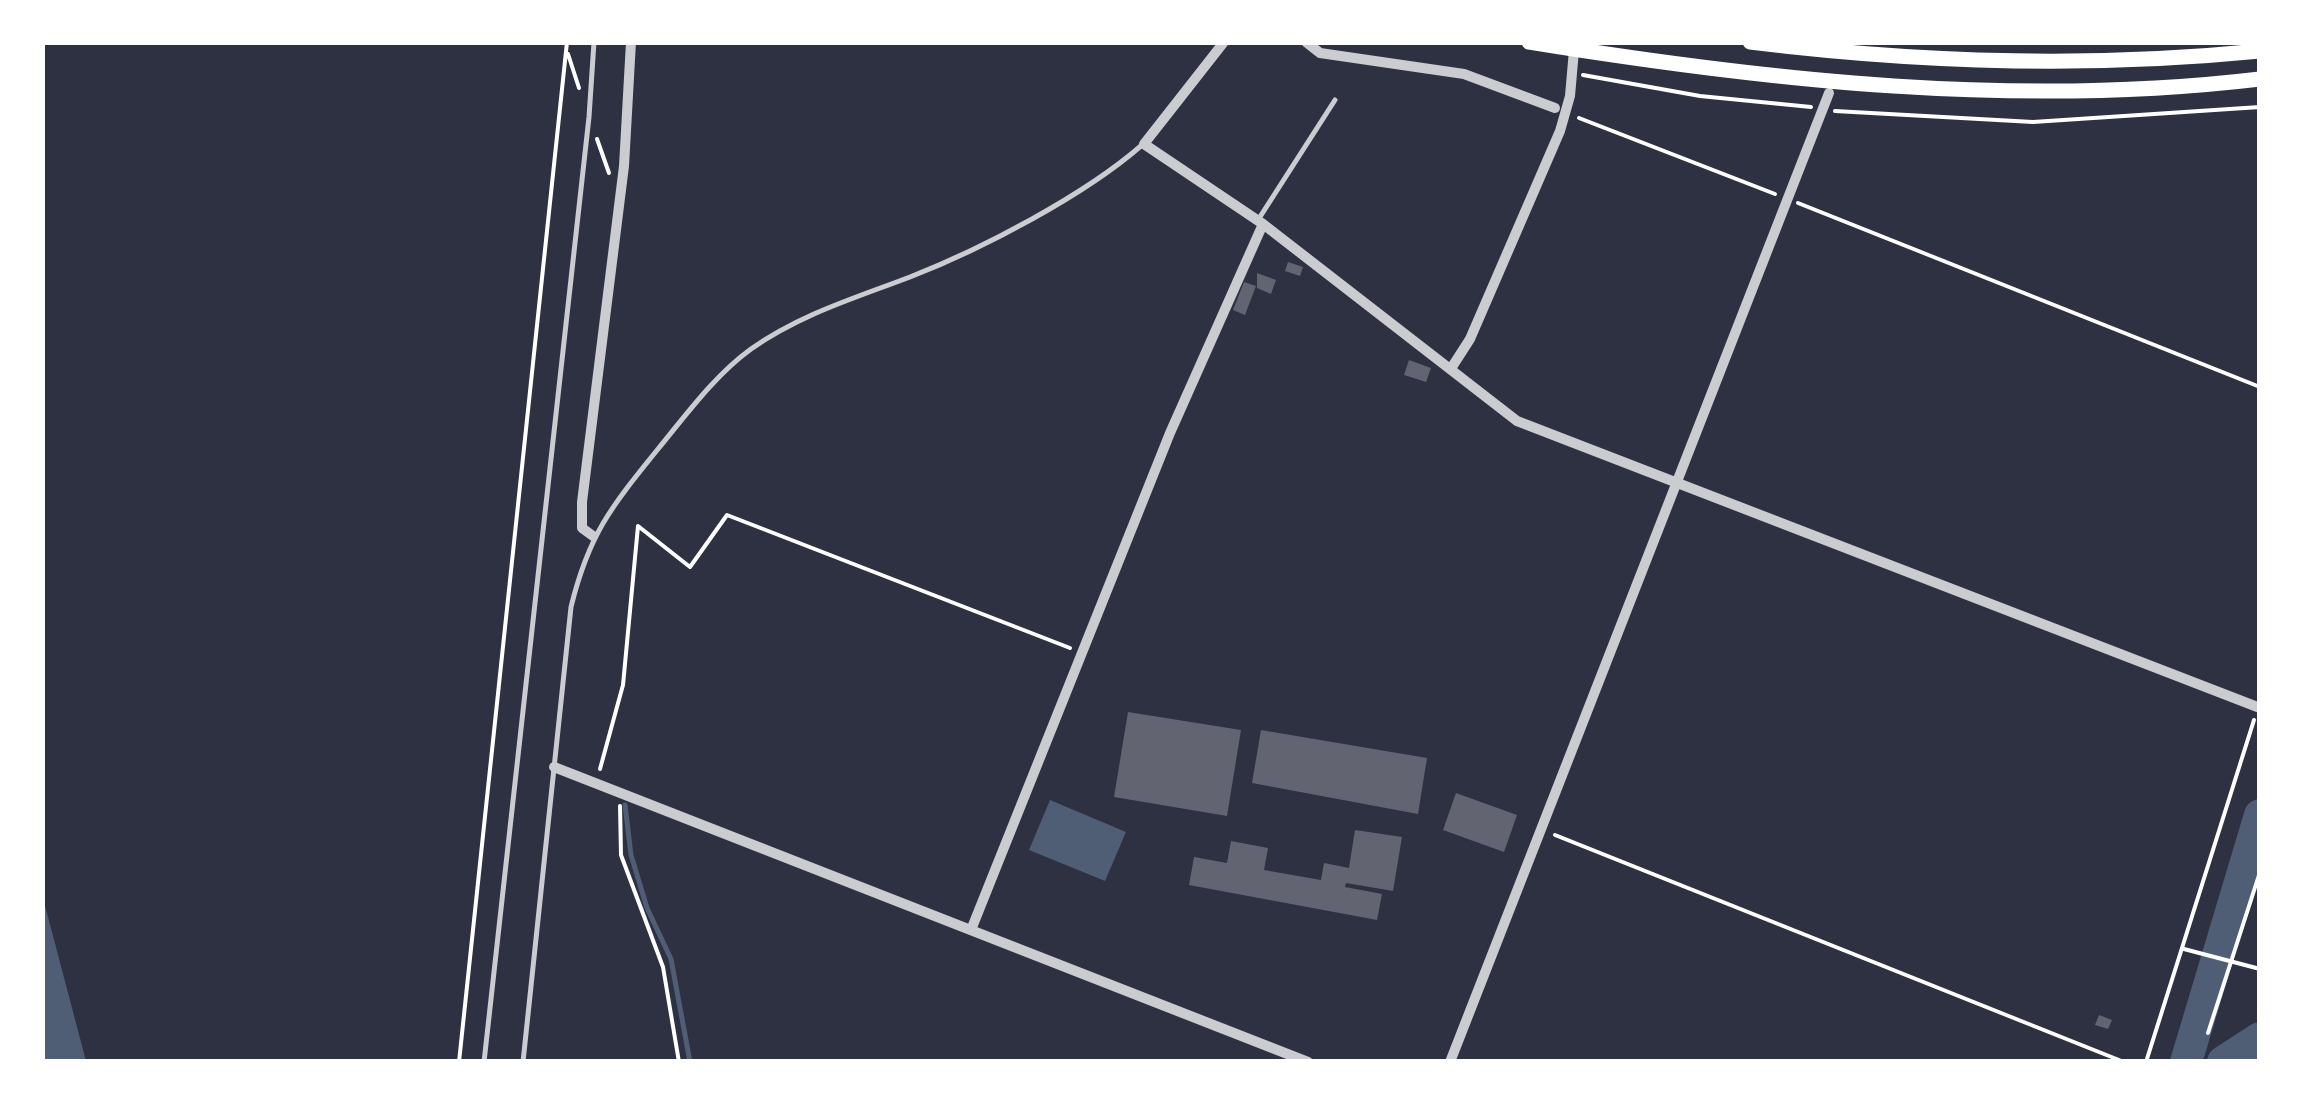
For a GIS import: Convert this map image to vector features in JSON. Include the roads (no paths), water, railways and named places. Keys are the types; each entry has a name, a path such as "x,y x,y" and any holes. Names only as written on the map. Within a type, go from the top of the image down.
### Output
{"highway":[{"path":"1529,42 1837,82 1936,88 2072,92 2260,80"},
{"path":"1750,42 1944,62 2074,62 2260,51"}],"street":[{"path":"593,536 582,528 582,502 622,182 631,42"},
{"path":"1224,42 1144,144 1260,222 1517,420 2259,708"},
{"path":"1306,42 1320,53 1464,74 1555,108"},
{"path":"1452,367 1470,339 1560,132 1574,50"},
{"path":"1450,1062 1829,93"},
{"path":"972,930 1170,433 1260,222"},
{"path":"554,767 1308,1062"}],"lane":[{"path":"484,1062 594,42"},
{"path":"1260,222 1334,100"},
{"path":"524,1062 571,607 593,536 614,503 677,426 746,352 824,307 912,276 990,240 1144,144"}],"water":[{"path":"1050,800 1126,832 1105,881 1029,850"},
{"path":"43,898 86,1061 43,1061"}],"waterway":[{"path":"625,805 631,855 647,908 671,959 690,1062"},
{"path":"2186,1062 2260,815"},
{"path":"2223,1062 2260,1038"}]}
